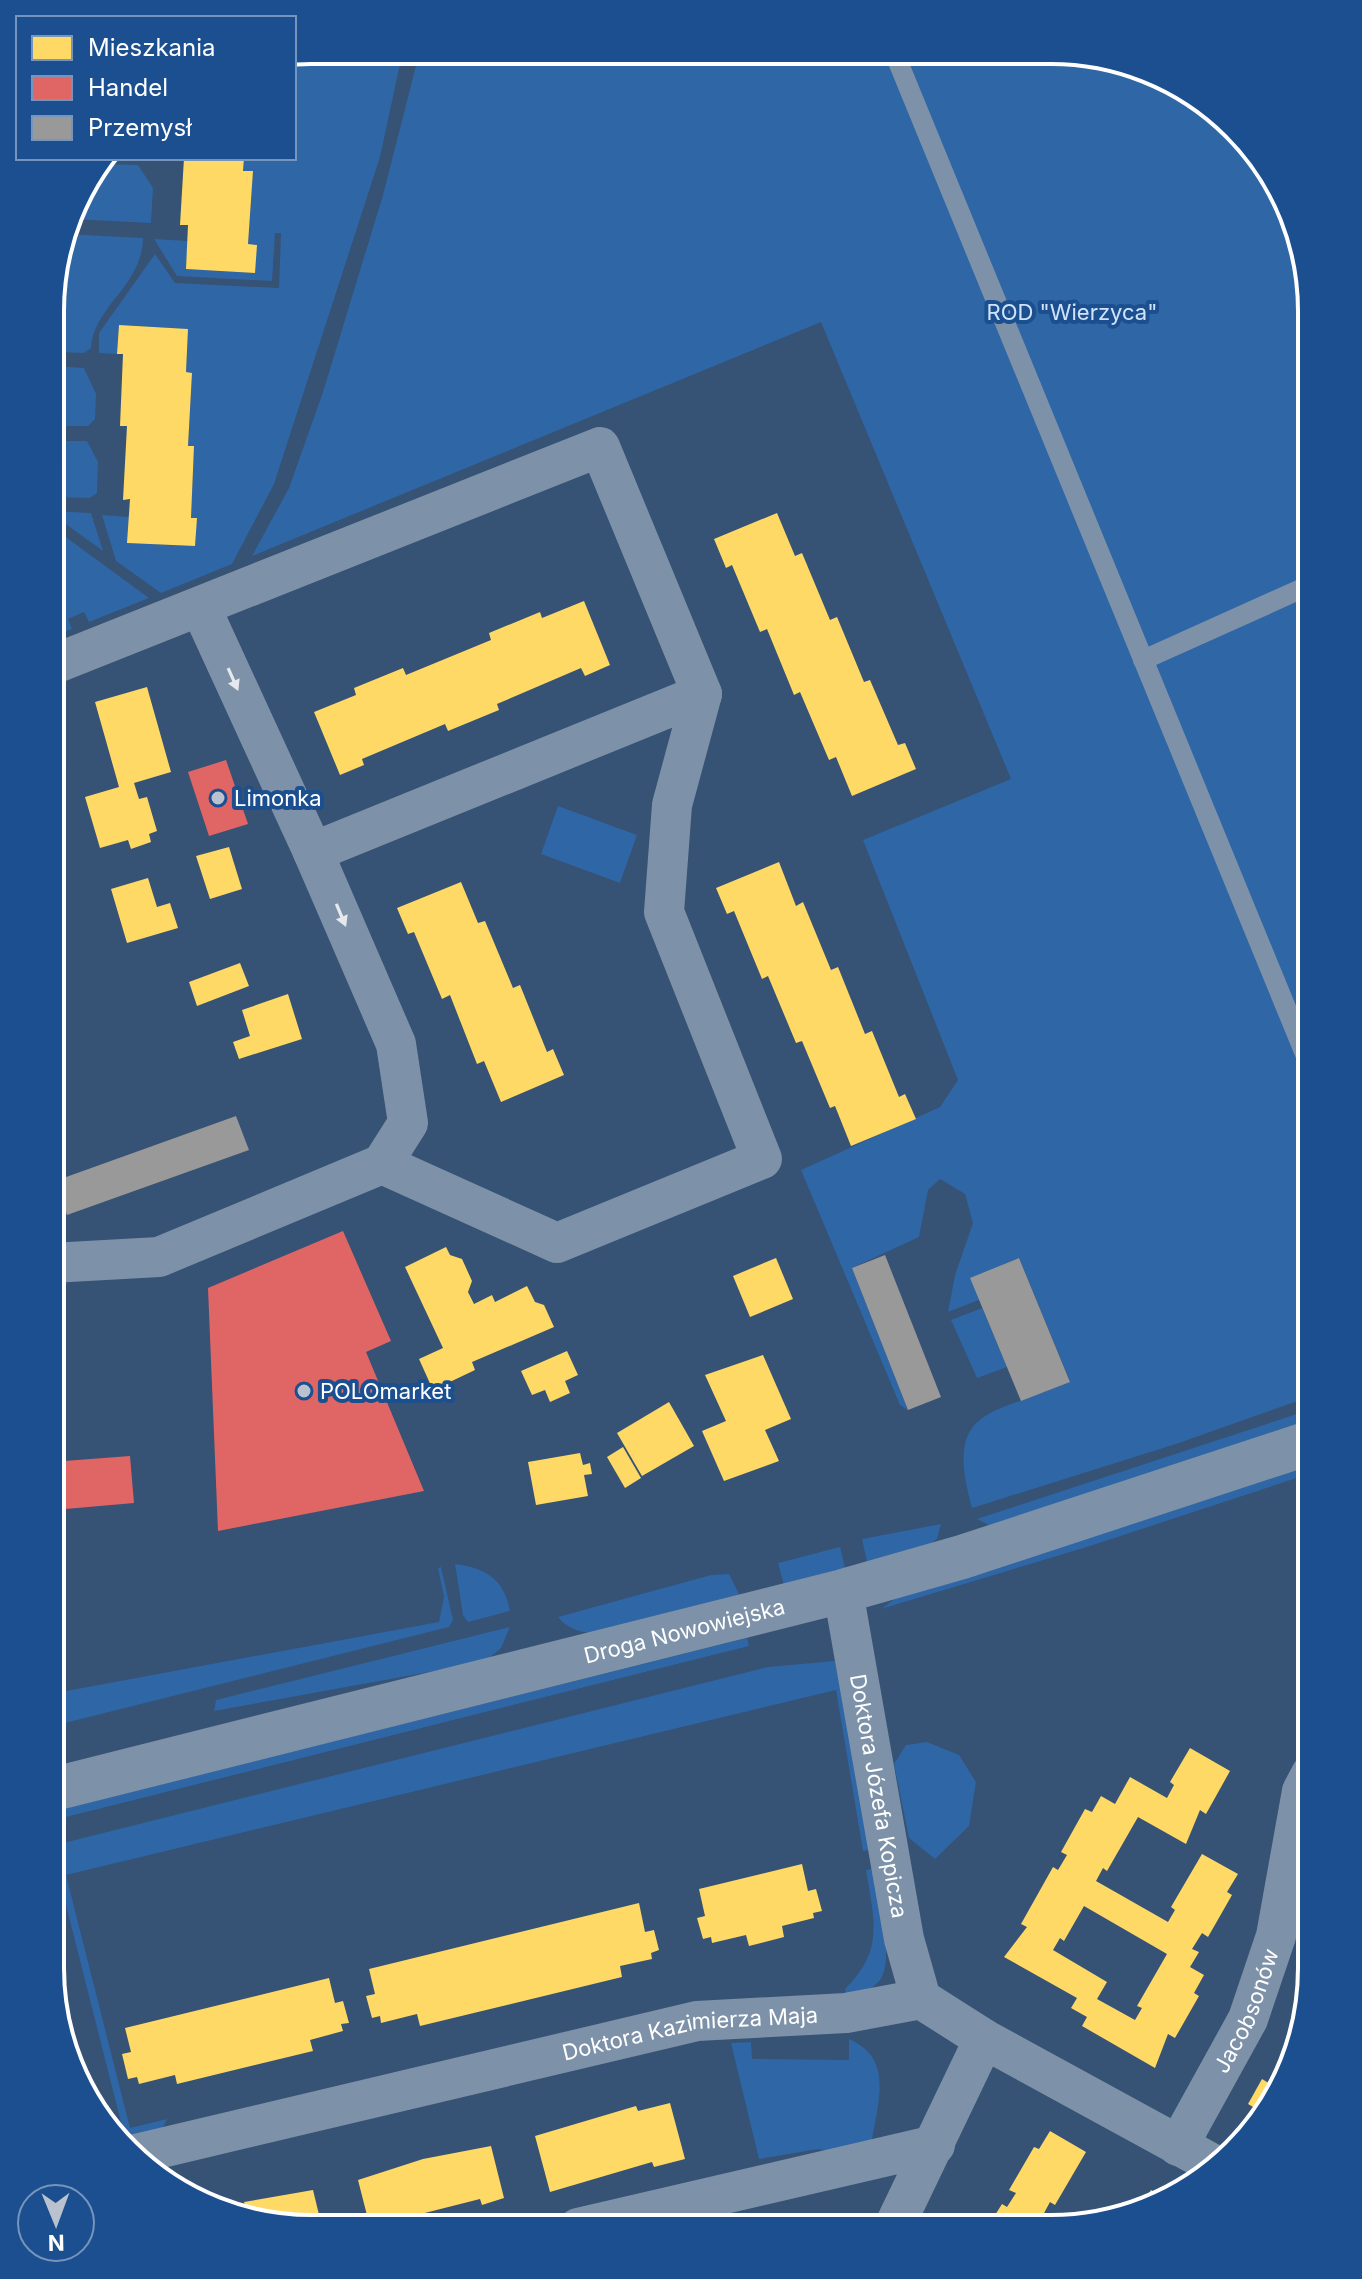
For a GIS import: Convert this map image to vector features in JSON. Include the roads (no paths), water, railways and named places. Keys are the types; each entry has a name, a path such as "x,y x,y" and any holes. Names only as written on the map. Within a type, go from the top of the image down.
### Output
{"street":[{"path":"64,660 600,447 702,694 672,805 664,912 762,1159 557,1243 382,1164"},
{"path":"64,1262 159,1257 382,1164 408,1123 396,1044 313,852 201,608"},
{"path":"313,852 702,694"},
{"name":"Droga Nowowiejska","path":"64,1786 843,1591 962,1557 1297,1447"},
{"name":"Doktora Józefa Kopicza","path":"843,1591 904,1939 921,1999"},
{"name":"Jacobsonów","path":"1194,2155 1248,2019 1276,1936 1297,1818"},
{"path":"921,1999 984,2039 1194,2155"},
{"name":"Doktora Kazimierza Maja","path":"146,2152 697,2021 846,2013 921,1999"},
{"path":"900,2215 984,2039"},
{"path":"634,2215 935,2145"}],"lane":[{"path":"899,64 1298,1036"},
{"path":"1143,660 1298,590"}],"place":[{"name":"Limonka","path":"218,798"},
{"name":"POLOmarket","path":"304,1391"}],"park label":[{"name":"ROD \"Wierzyca\"","path":"1072,312"}]}
